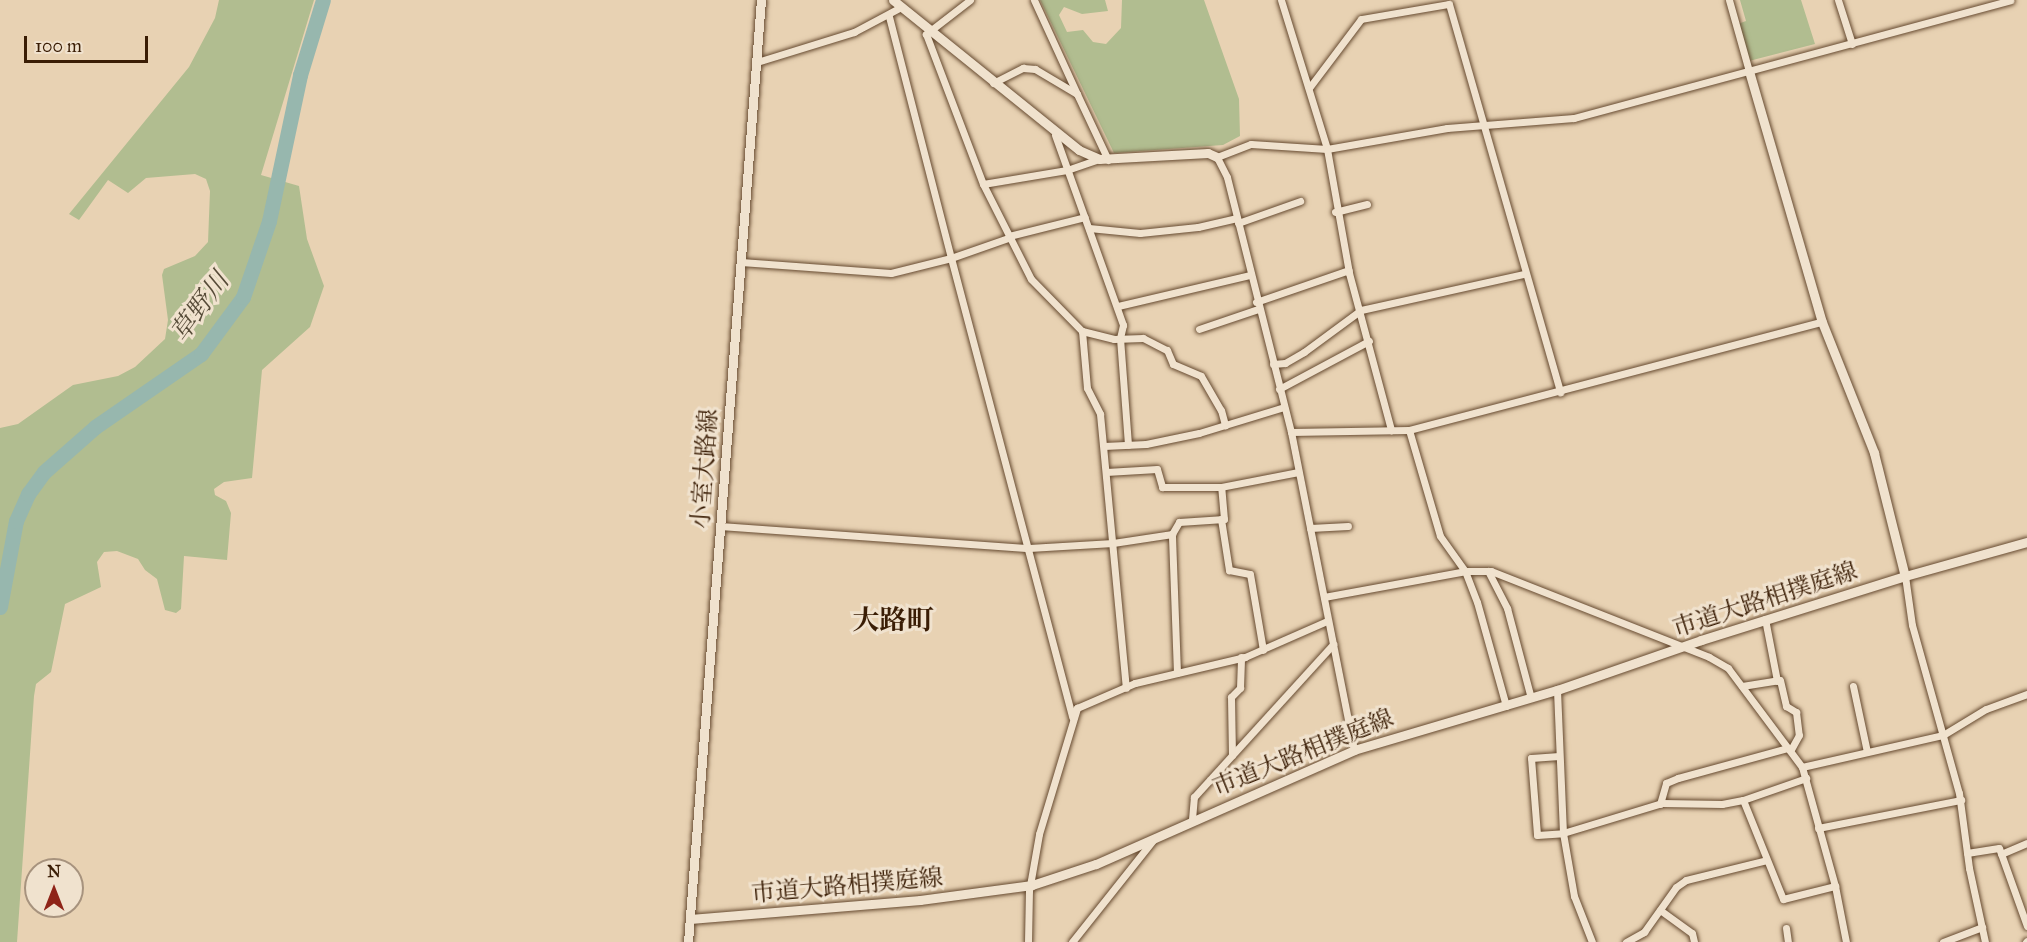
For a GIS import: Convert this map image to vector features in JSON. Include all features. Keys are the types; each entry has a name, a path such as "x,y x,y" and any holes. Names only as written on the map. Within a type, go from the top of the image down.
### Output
{"street":[{"name":"小室大路線","path":"688,942 761,0"},
{"path":"893,0 1055,135 1104,160"},
{"path":"970,0 928,29 926,34 934,63 983,184 1031,279 1082,331 1120,338 1143,338 1167,350 1173,364 1201,376 1221,410 1225,425"},
{"path":"1034,0 1077,93 1104,160"},
{"path":"1281,0 1327,149 1335,212 1391,430"},
{"path":"1729,0 1822,322 1874,453 1905,576 1912,625 1961,800 1967,854 1985,942"},
{"path":"1838,0 1852,44"},
{"path":"1217,157 1251,144 1327,149 1447,128 1484,127 1574,118 2010,0"},
{"path":"1309,88 1361,20 1449,4 1524,273 1560,392"},
{"path":"757,62 854,32 889,16 901,7"},
{"path":"889,16 1072,717"},
{"path":"993,83 1023,68 1035,69 1077,93"},
{"path":"1055,135 1123,325 1120,338 1128,446"},
{"path":"983,184 1067,170 1104,160 1208,153 1217,157 1227,177 1257,306 1291,432 1354,750"},
{"path":"1089,228 1140,233 1198,227 1237,221 1300,201"},
{"path":"1335,212 1367,204"},
{"path":"741,262 891,273 951,258 1010,237 1085,217"},
{"path":"1199,329 1349,270"},
{"path":"1273,364 1285,363 1304,352 1361,310 1524,273"},
{"path":"1118,306 1250,275"},
{"path":"1291,432 1409,430 1822,322"},
{"path":"1082,331 1087,388 1100,414 1104,446 1126,688"},
{"path":"1279,389 1369,341"},
{"path":"1104,446 1128,446 1225,425 1284,406"},
{"path":"1409,430 1440,536 1466,571 1498,667 1506,706"},
{"path":"1106,472 1157,469 1162,487 1221,487 1298,472"},
{"path":"1177,673 1172,534 1179,522 1224,519 1221,487"},
{"path":"1221,519 1229,570 1250,574 1263,650"},
{"path":"720,526 1029,548 1113,543 1172,534"},
{"path":"1310,528 1348,526"},
{"name":"市道大路相撲庭線","path":"690,919 920,900 1032,885 1153,840 1192,819 1354,750 1557,690 1766,619 1905,576 2027,542"},
{"path":"1324,597 1466,571 1488,571 1526,582 1728,668 1802,767 1835,886 1846,942"},
{"path":"1488,571 1507,608 1531,698"},
{"path":"1766,619 1777,681"},
{"path":"1028,942 1039,834 1072,717 1077,708 1126,688 1263,650 1327,621"},
{"path":"1192,819 1194,797 1333,644"},
{"path":"1232,755 1231,697 1240,688 1241,657"},
{"path":"1660,804 1666,783 1677,778 1789,749 1799,735 1796,712 1786,706 1780,680 1742,686"},
{"path":"1853,686 1867,752"},
{"path":"1557,690 1563,833 1574,896 1592,942"},
{"path":"1802,767 1943,735 1986,709 2027,694"},
{"path":"1559,756 1531,758 1537,835 1563,833 1660,804 1722,804 1743,800 1806,778"},
{"path":"1743,800 1783,900 1835,886"},
{"path":"1818,828 1961,800"},
{"path":"1072,942 1153,840"},
{"path":"2001,854 2027,843"},
{"path":"1967,854 1993,847 2001,854 2027,927"},
{"path":"1626,942 1644,932 1676,887 1686,880 1767,860"},
{"path":"1660,910 1692,933 1694,942"},
{"path":"1944,942 1982,927"},
{"path":"1786,928 1788,942"}],"green space":[{"path":"219,0 314,0 261,175 299,186 307,239 324,286 310,327 262,370 252,478 224,482 214,489 215,495 226,501 231,513 227,560 184,556 181,609 176,613 165,610 157,579 145,570 138,559 117,551 104,552 97,562 101,587 65,604 51,672 36,684 34,696 17,942 0,942 0,428 18,424 73,385 118,376 135,367 165,339 168,320 162,275 164,269 195,256 208,242 210,191 206,179 195,174 146,178 128,193 108,180 79,220 69,214 189,67 215,18"},
{"path":"1040,0 1105,0 1108,11 1082,14 1064,7 1059,15 1067,32 1083,30 1093,42 1106,44 1121,28 1122,0 1204,0 1239,99 1240,136 1223,145 1114,153"},
{"path":"1740,0 1801,0 1815,44 1749,61 1735,25 1746,21"}],"waterway":[{"name":"草野川","path":"0,607 16,521 28,494 44,472 95,427 201,354 243,297 269,221 300,75 323,0"}],"district":[{"name":"大路町","path":"893,620"}]}
